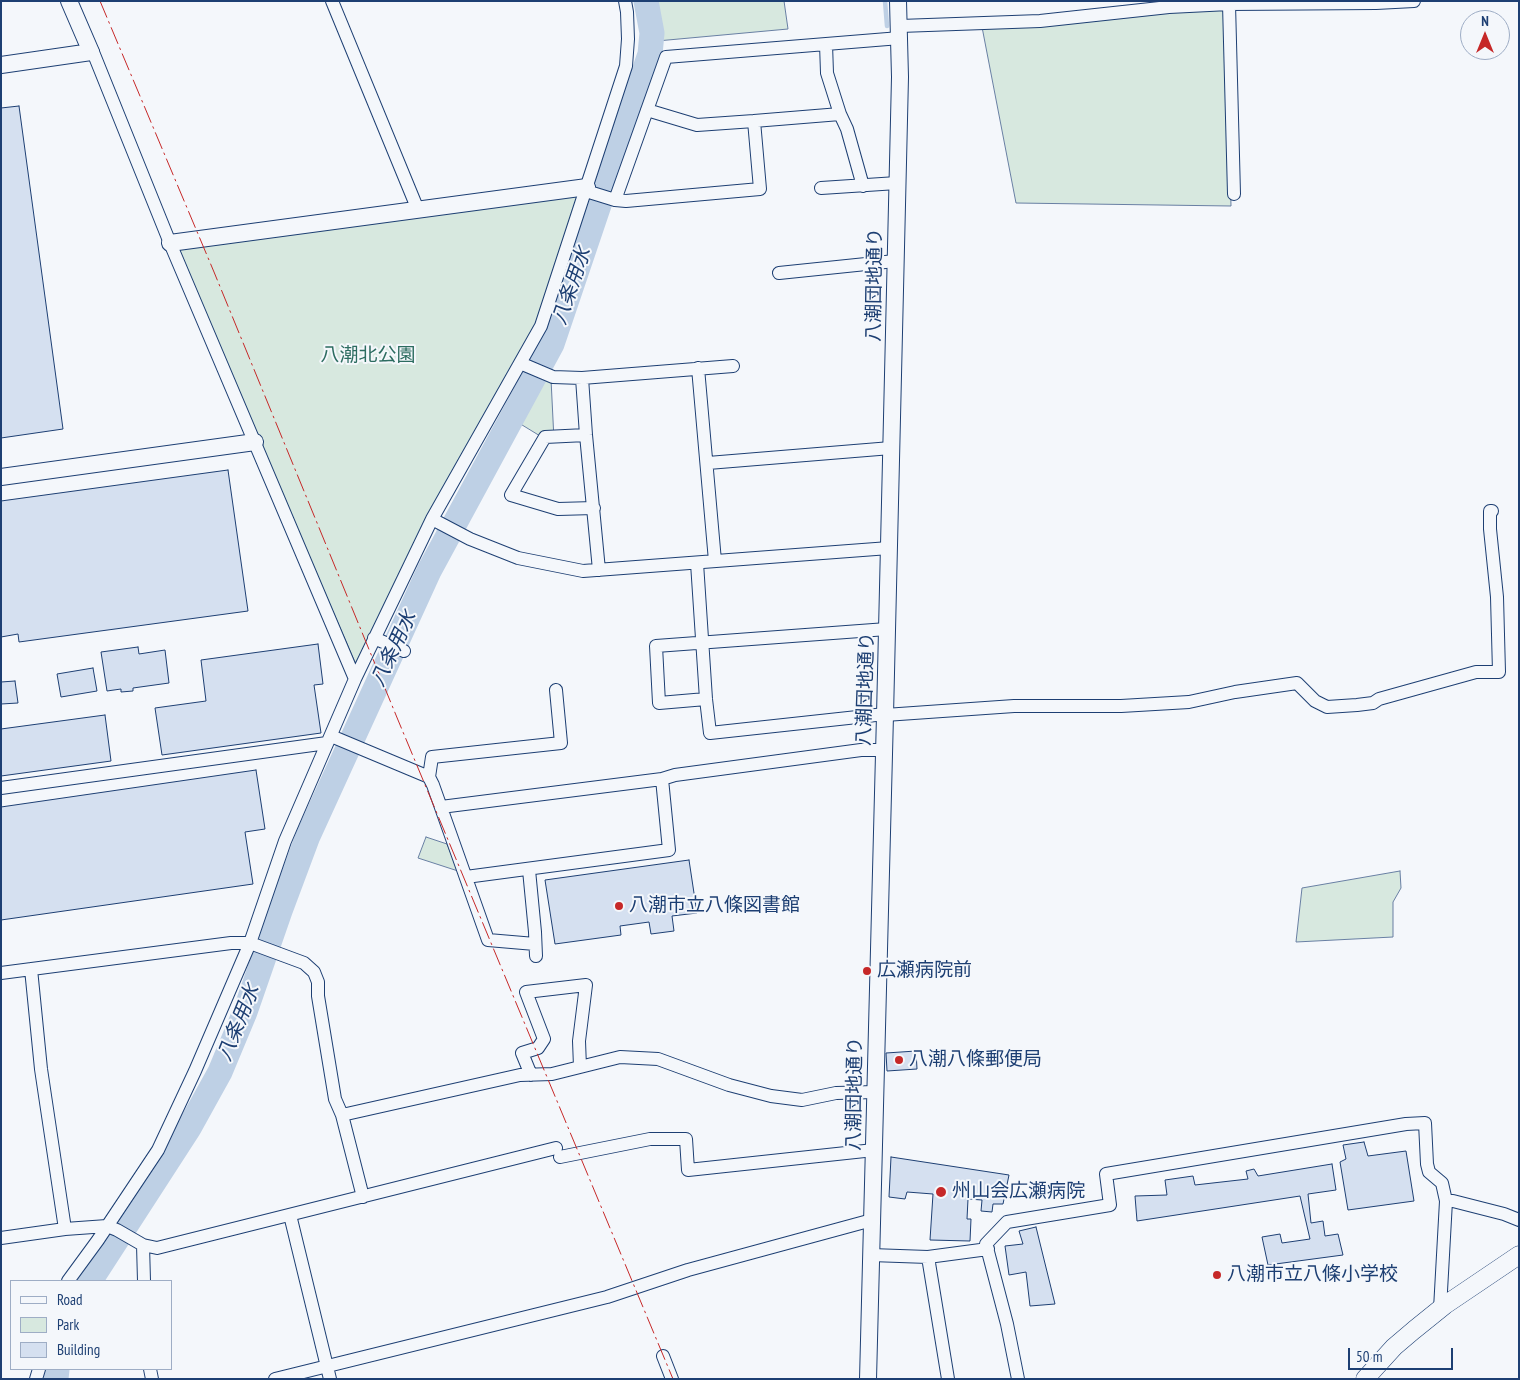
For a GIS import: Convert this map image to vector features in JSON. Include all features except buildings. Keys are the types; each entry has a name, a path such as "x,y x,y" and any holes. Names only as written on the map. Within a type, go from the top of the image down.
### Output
{"main road":[{"path":"1365,1379 1394,1347 1440,1309 1519,1255"}],"street":[{"path":"69,1 91,52 93,52 170,242 355,679"},
{"path":"332,1 418,210"},
{"path":"69,1280 158,1150 250,943 285,841 332,740 355,679 379,641 436,522 541,326 626,66 628,39 625,1"},
{"name":"八潮団地通り","path":"868,1379 886,714 900,32 898,1"},
{"path":"612,199 666,57 826,44 900,32 1040,22 1169,7 1230,4 1414,1"},
{"path":"1230,4 1234,194"},
{"path":"826,44 827,73 840,114 847,129 863,186"},
{"path":"1,65 91,52"},
{"path":"647,110 697,125 840,114"},
{"path":"170,242 587,189 612,199 626,201 760,189 754,121"},
{"path":"821,188 897,183"},
{"path":"779,272 895,261"},
{"path":"520,363 553,377 582,378 733,366"},
{"path":"698,368 708,463 715,561"},
{"path":"582,378 599,570"},
{"path":"586,435 545,437 511,495 558,509 594,508"},
{"path":"1,477 255,442"},
{"path":"708,463 891,448"},
{"path":"697,563 710,733 886,714 1014,706 1121,706 1189,702 1235,692 1297,683 1314,701 1327,706 1357,705 1373,703 1476,672 1499,672 1497,597 1490,530 1490,511 1492,511"},
{"path":"436,522 470,539 518,558 583,571 889,548"},
{"path":"706,700 659,703 656,646 887,629"},
{"path":"379,641 404,651"},
{"path":"529,870 535,950 488,940 429,778 432,757 561,743 556,690"},
{"path":"1,788 332,740 429,778"},
{"path":"441,807 662,779 676,775 861,750 884,750"},
{"path":"466,876 529,870 669,850 662,779"},
{"path":"1,973 231,943 250,943 304,963 314,972 318,982 318,996 335,1100 342,1115 363,1197"},
{"path":"31,969 41,1069 65,1229"},
{"path":"531,1075 522,1053 538,1048 544,1039 526,992 586,986 579,1041 580,1067"},
{"path":"342,1115 520,1075 552,1074 620,1057 658,1059 729,1086 771,1096 802,1100 836,1093 875,1092"},
{"path":"1018,1379 1007,1324 986,1244 1007,1222 1110,1205 1106,1174 1406,1124 1425,1123 1429,1172 1442,1183 1446,1201 1440,1309"},
{"path":"1,1238 65,1229 107,1226 143,1245 157,1248 363,1197 558,1153 650,1139 686,1139 688,1170 874,1150"},
{"path":"1446,1201 1453,1201 1504,1214 1519,1220"},
{"path":"290,1215 330,1379"},
{"path":"275,1379 607,1297 688,1270 872,1220"},
{"path":"143,1245 144,1280"},
{"path":"871,1254 928,1257 988,1249"},
{"path":"928,1257 948,1379"},
{"path":"662,1356 672,1379"}],"green space":[{"path":"649,1 784,1 788,29 657,41"},
{"path":"1226,7 1231,206 1016,203 982,27"},
{"name":"八潮北公園","path":"580,194 535,325 357,667 174,245"},
{"path":"538,373 551,379 554,440 545,439 514,420"},
{"path":"426,837 447,844 458,871 418,858"},
{"path":"1400,871 1401,888 1393,902 1393,937 1296,942 1302,888"}],"waterway":[{"name":"八条用水","path":"91,1280 189,1128 220,1072 245,1012 308,836 429,571 552,344 650,54 652,33 646,1"},
{"path":"885,1 887,26"},
{"name":"八条用水","path":"56,1379 57,1370"}],"power":[{"path":"100,1 673,1379"}],"place":[{"name":"八潮市立八條図書館","path":"619,906"},
{"name":"広瀬病院前","path":"867,971"},
{"name":"八潮八條郵便局","path":"899,1060"},
{"name":"州山会広瀬病院","path":"941,1192"},
{"name":"八潮市立八條小学校","path":"1217,1275"}]}
